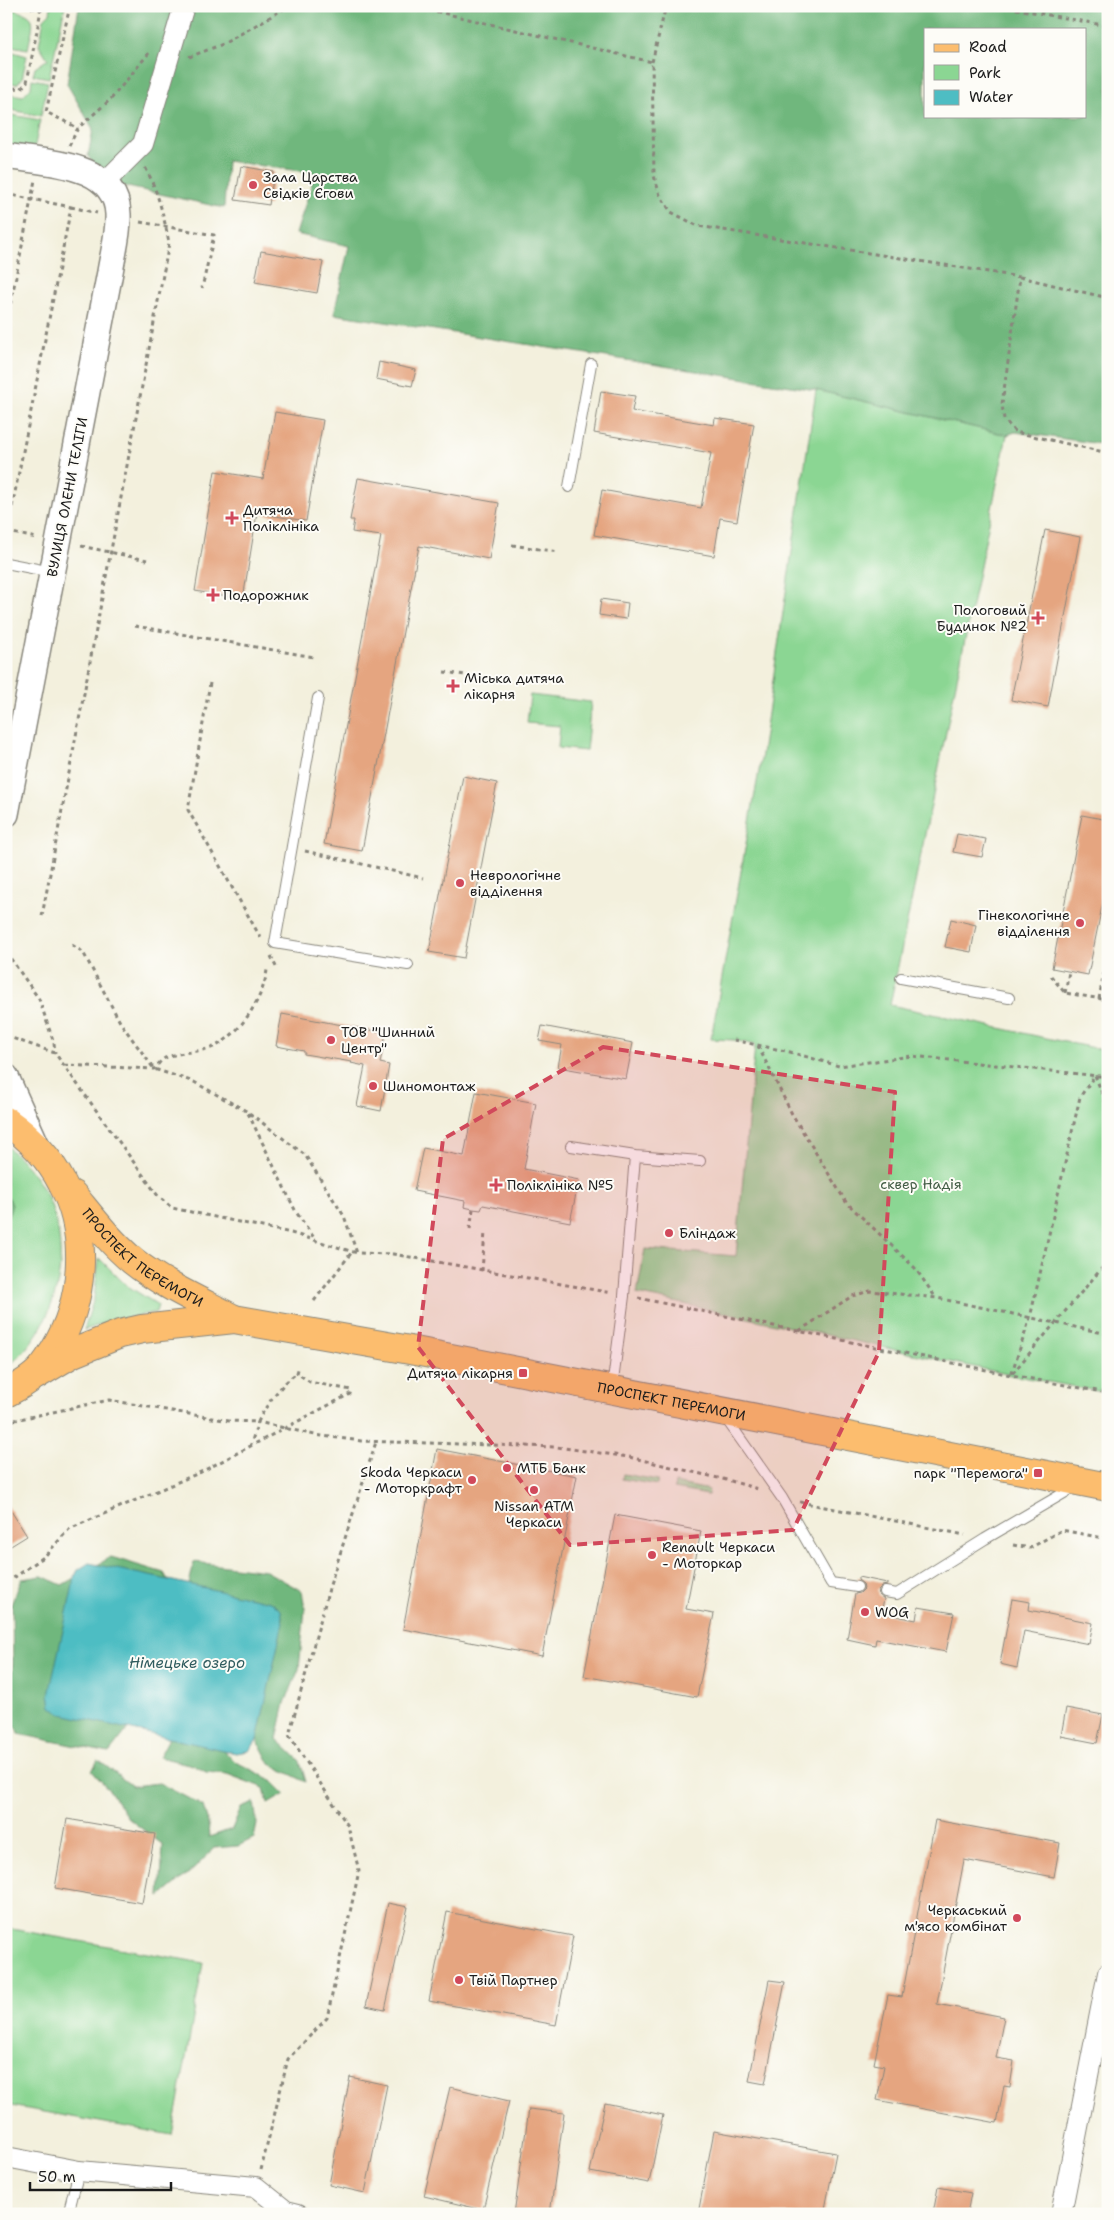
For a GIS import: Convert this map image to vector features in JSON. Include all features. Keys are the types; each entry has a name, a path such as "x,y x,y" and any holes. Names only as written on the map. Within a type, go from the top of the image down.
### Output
{"main road":[{"path":"6,1122 37,1146 51,1164 63,1184 72,1205 78,1227 80,1273 74,1303 62,1337 36,1375"},
{"name":"ПРОСПЕКТ ПЕРЕМОГИ","path":"63,1184 109,1238 132,1260 169,1285 234,1319"},
{"name":"ПРОСПЕКТ ПЕРЕМОГИ","path":"6,1393 73,1353 120,1334 142,1329 234,1319 410,1350 1095,1484"}],"street":[{"path":"6,156 66,166 91,173 105,182 143,144 168,66 184,6"},
{"name":"ВУЛИЦЯ ОЛЕНИ ТЕЛІГИ","path":"6,814 110,272 118,217 117,203 105,182"},
{"path":"6,1077 37,1146"},
{"path":"1061,2214 1108,1973"},
{"path":"6,2157 79,2171 256,2187 286,2211 298,2214"}],"lane":[{"path":"569,487 591,364"},
{"path":"6,563 53,572"},
{"path":"318,698 275,943 408,964"},
{"path":"901,978 1009,998"},
{"path":"571,1146 635,1156 700,1161"},
{"path":"612,1390 624,1296 635,1156"},
{"path":"721,1412 782,1498 832,1583 857,1587"},
{"path":"885,1592 897,1594 985,1539 1095,1484"},
{"path":"68,2214 79,2171"}],"path":[{"path":"6,87 21,89 27,82 42,8 24,6"},
{"path":"70,6 46,112 78,128"},
{"path":"168,66 223,44 289,6"},
{"path":"413,6 652,62"},
{"path":"666,6 652,62 654,176 660,196 671,212 698,226 1020,277 1108,298"},
{"path":"1000,6 1108,26"},
{"path":"66,166 68,150 78,128 111,98 153,47"},
{"path":"42,916 169,243 152,181 136,150"},
{"path":"6,327 32,200 36,171"},
{"path":"6,194 166,228 214,235 202,288"},
{"path":"6,538 71,208"},
{"path":"1020,277 1002,404 1004,418 1015,432 1108,453"},
{"path":"7,532 37,538"},
{"path":"512,545 559,552"},
{"path":"81,546 147,560"},
{"path":"135,626 314,657"},
{"path":"444,672 507,681"},
{"path":"210,683 188,810 277,969"},
{"path":"292,848 423,878"},
{"path":"6,923 9,909"},
{"path":"72,945 83,952 120,1022 154,1069"},
{"path":"1099,999 1108,950"},
{"path":"6,952 39,999 54,1043 55,1053 158,1196 172,1208 291,1233 355,1253 393,1254 624,1296 1108,1393"},
{"path":"154,1069 165,1059 210,1048 225,1042 260,996 266,982 268,970"},
{"path":"1065,993 1069,972"},
{"path":"1051,976 1065,993 1108,1000"},
{"path":"6,1036 55,1053"},
{"path":"734,1040 839,1066 912,1056 1108,1077"},
{"path":"758,1046 792,1114 846,1202 916,1268 937,1298"},
{"path":"63,1064 154,1069 194,1082 248,1112 305,1155 344,1216 355,1253"},
{"path":"1094,1075 1108,1109"},
{"path":"1011,1375 1030,1318 1080,1097 1094,1075"},
{"path":"248,1112 296,1212 318,1243"},
{"path":"470,1229 473,1208"},
{"path":"482,1271 485,1232"},
{"path":"314,1301 355,1253"},
{"path":"1011,1375 1108,1261"},
{"path":"798,1331 852,1296 870,1290 937,1298 1108,1334"},
{"path":"250,1446 258,1422 273,1398 291,1377 297,1373 299,1366"},
{"path":"6,1581 45,1556 69,1529 201,1472 349,1397 351,1390 310,1382 297,1373"},
{"path":"6,1422 108,1400 229,1421 258,1422 315,1435 376,1442 557,1446 629,1457 731,1480 782,1498 966,1535"},
{"path":"256,2187 288,2059 327,2018 359,1871 348,1826 289,1735 330,1585 376,1442"},
{"path":"1013,1545 1030,1548 1062,1530 1108,1539"}],"highlighted area":[{"path":"603,1047 895,1092 879,1352 793,1530 570,1545 418,1347 443,1139"}],"green space":[{"path":"51,6 65,6 49,78 33,75 35,68 48,59 39,45 44,19 50,13"},
{"path":"79,6 1108,6 1108,445 1015,432 1007,435 816,390 334,314 349,246 296,234 315,173 227,161 224,208 105,182 88,156 93,129 67,84"},
{"path":"6,8 25,13 32,20 33,25 28,49 6,45"},
{"path":"6,50 27,56 22,79 17,84 8,83 6,80"},
{"path":"32,79 48,82 41,116 6,109 6,93 23,96 31,87"},
{"path":"6,114 40,120 34,150 6,144"},
{"name":"сквер Надія","path":"816,390 1007,435 890,1005 1108,1051 1108,1393 1011,1375 637,1294 645,1249 736,1256 755,1045 734,1040 711,1039 762,754"},
{"path":"530,695 591,702 586,751 558,748 560,726 527,723"},
{"path":"6,1146 28,1167 45,1192 54,1215 59,1239 60,1263 57,1287 49,1310 38,1332 24,1351 6,1368"},
{"path":"9,1198 12,1205 6,1221 6,1199"},
{"path":"99,1258 126,1285 158,1305 156,1312 115,1320 84,1330 94,1298"},
{"path":"623,1474 658,1480 657,1485 622,1479"},
{"path":"675,1483 709,1490 708,1495 674,1489"},
{"path":"111,1557 164,1573 174,1590 135,1720 109,1753 19,1734 8,1713 13,1663 12,1602 22,1579 42,1576 62,1585"},
{"path":"194,1562 266,1571 302,1591 305,1609 299,1669 285,1703 277,1739 300,1761 306,1782 270,1764 248,1722 187,1594"},
{"path":"176,1725 213,1741 236,1762 270,1779 285,1794 268,1804 264,1788 227,1774 206,1772 193,1765 159,1757"},
{"path":"98,1760 132,1786 159,1783 203,1806 208,1823 209,1837 232,1829 241,1807 254,1802 257,1824 254,1838 238,1846 214,1848 195,1868 160,1897 163,1845 128,1818 110,1791 92,1771"},
{"path":"6,1928 203,1963 172,2135 6,2105"}],"water":[{"name":"Німецьке озеро","path":"89,1563 271,1602 281,1610 283,1622 257,1740 249,1751 236,1753 61,1714 51,1707 49,1694 75,1576 78,1570"}],"building":[{"path":"241,166 274,172 269,205 235,200"},
{"path":"261,251 323,262 317,293 255,282"},
{"path":"379,362 416,370 412,386 376,379"},
{"path":"601,391 635,396 632,411 714,425 715,418 754,424 737,521 720,518 714,556 594,535 602,490 701,508 711,453 594,433"},
{"path":"275,412 323,420 306,521 257,513 243,599 195,591 215,471 263,479"},
{"path":"358,478 499,503 489,559 419,546 362,851 324,844 381,536 352,532 354,520 350,520"},
{"path":"1045,530 1080,537 1048,707 1011,700"},
{"path":"601,599 628,603 626,619 599,615"},
{"name":"Неврологічне відділення","path":"463,776 497,783 464,958 429,952"},
{"name":"Гінекологічне відділення","path":"1082,815 1108,820 1108,877 1088,975 1052,968"},
{"path":"957,834 986,839 982,857 953,852"},
{"path":"951,919 976,925 971,952 945,947"},
{"name":"ТОВ \"Шинний Центр\"","path":"282,1014 386,1033 380,1063 389,1065 381,1111 357,1106 365,1066 304,1054 304,1051 276,1046"},
{"path":"542,1026 633,1043 626,1079 558,1067 562,1045 539,1041"},
{"name":"Поліклініка №5","path":"476,1092 536,1103 524,1169 579,1180 570,1222 483,1205 481,1210 473,1209 464,1207 465,1201 414,1191 423,1148 464,1156"},
{"path":"437,1449 577,1476 542,1656 403,1629"},
{"path":"6,1503 27,1536 6,1549"},
{"path":"615,1515 701,1531 686,1609 714,1614 697,1697 584,1676"},
{"path":"858,1577 887,1583 887,1585 882,1586 878,1590 879,1595 884,1599 881,1613 916,1620 918,1607 954,1613 946,1652 876,1639 875,1645 847,1639 855,1594 860,1593 864,1589"},
{"path":"1012,1599 1030,1602 1029,1610 1093,1623 1089,1644 1024,1631 1017,1668 1000,1664"},
{"path":"1066,1708 1103,1715 1097,1743 1061,1736"},
{"path":"67,1819 155,1834 142,1903 55,1888"},
{"path":"935,1820 1060,1843 1054,1877 964,1860 937,2004 1004,2017 996,2058 1014,2061 1010,2087 1004,2086 997,2123 877,2100 884,2066 874,2064 888,1995 902,1997"},
{"path":"388,1903 408,1907 385,2010 366,2006"},
{"path":"447,1912 573,1936 556,2025 429,2001"},
{"path":"769,1980 785,1982 765,2084 749,2081"},
{"path":"350,2077 387,2085 365,2193 329,2185"},
{"path":"450,2087 509,2101 483,2210 424,2196"},
{"path":"605,2103 663,2115 649,2183 590,2172"},
{"path":"529,2109 564,2113 550,2214 514,2214"},
{"path":"714,2131 836,2153 824,2214 698,2214"},
{"path":"938,2187 971,2193 967,2214 933,2214"}],"place":[{"name":"Зала Царства Свідків Єгови","path":"253,185"},
{"name":"Дитяча Поліклініка","path":"232,518"},
{"name":"Подорожник","path":"213,595"},
{"name":"Пологовий Будинок №2","path":"1038,618"},
{"name":"Міська дитяча лікарня","path":"453,686"},
{"name":"Неврологічне відділення","path":"460,883"},
{"name":"Гінекологічне відділення","path":"1080,923"},
{"name":"ТОВ \"Шинний Центр\"","path":"331,1040"},
{"name":"Шиномонтаж","path":"373,1086"},
{"name":"Поліклініка №5","path":"496,1185"},
{"name":"Бліндаж","path":"669,1233"},
{"name":"Дитяча лікарня","path":"523,1373"},
{"name":"МТБ Банк","path":"507,1468"},
{"name":"парк \"Перемога\"","path":"1038,1473"},
{"name":"Skoda Черкаси - Моторкрафт","path":"472,1480"},
{"name":"Nissan АТМ Черкаси","path":"534,1490"},
{"name":"Renault Черкаси - Моторкар","path":"652,1555"},
{"name":"WOG","path":"865,1612"},
{"name":"Черкаський м'ясо комбінат","path":"1017,1918"},
{"name":"Твій Партнер","path":"459,1980"}]}
